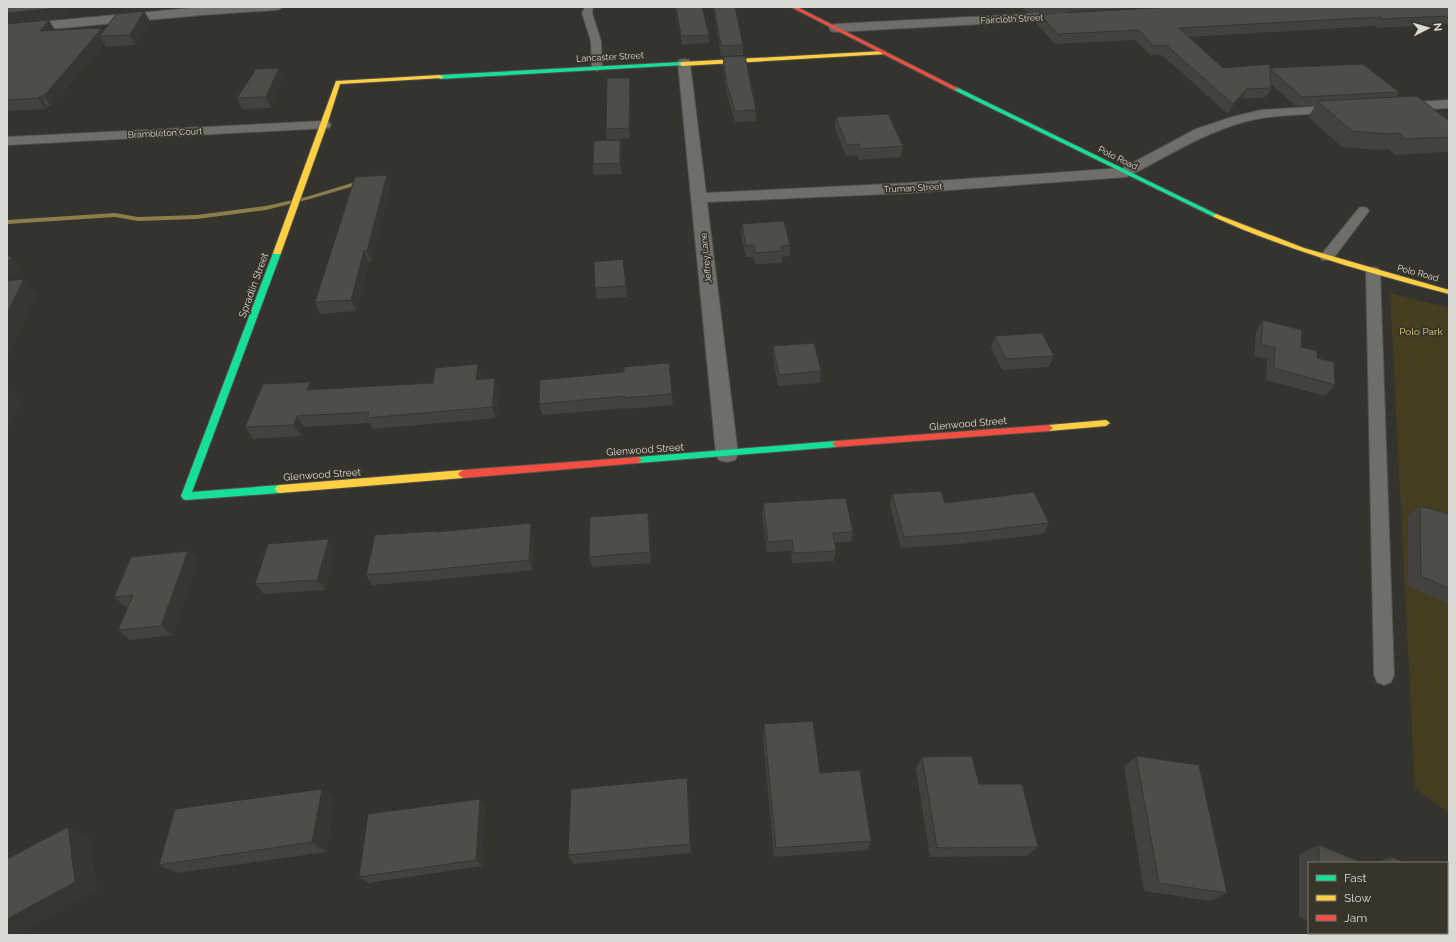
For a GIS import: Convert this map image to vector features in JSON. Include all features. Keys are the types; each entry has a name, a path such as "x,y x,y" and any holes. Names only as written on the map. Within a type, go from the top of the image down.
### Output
{"street":[{"path":"7,28 202,11 276,7"},
{"name":"Polo Road","path":"793,7 1223,219 1266,237 1327,257 1449,292"},
{"name":"Faircloth Street","path":"835,28 1079,16"},
{"name":"Lancaster Street","path":"338,82 884,53"},
{"name":"Jeffrey Lane","path":"684,63 700,198 726,454"},
{"name":"Spradlin Street","path":"186,496 324,125 338,82"},
{"path":"1388,107 1447,106"},
{"path":"1126,172 1201,132 1237,120 1261,114 1280,112 1357,109"},
{"name":"Brambleton Court","path":"7,141 324,125"},
{"name":"Truman Street","path":"700,198 908,188 1092,176 1126,172"},
{"name":"Glenwood Street","path":"186,496 1106,423"}],"lane":[{"path":"589,7 588,13 596,41 597,68"},
{"path":"1327,257 1363,211"},
{"path":"1373,271 1384,675"}],"green space":[{"name":"Polo Park","path":"1390,293 1449,308 1449,813 1415,788"}],"building":[{"path":"7,7 59,7 7,13"},
{"path":"676,7 702,7 709,35 681,36"},
{"path":"714,7 735,7 743,45 721,46"},
{"path":"1174,7 1449,7 1449,16 1381,19 1381,17 1179,28 1223,68 1270,64 1270,68 1363,64 1399,92 1302,97 1270,69 1271,88 1247,89 1233,104 1166,45 1154,46 1139,30 1058,34 1039,14"},
{"path":"144,11 130,35 100,36 116,14"},
{"path":"49,20 40,31 102,28 44,96 40,96 38,98 7,100 7,24"},
{"path":"745,56 756,110 735,111 727,84 723,57"},
{"path":"279,68 266,97 237,98 256,69"},
{"path":"607,78 630,78 629,128 606,129"},
{"path":"1417,96 1449,121 1449,137 1406,139 1400,133 1386,134 1352,131 1317,101"},
{"path":"888,114 903,146 860,149 859,144 847,145 836,117"},
{"path":"620,140 620,163 593,164 594,141"},
{"path":"387,175 367,251 364,251 351,300 315,302 355,177"},
{"path":"784,221 790,245 781,246 783,251 755,253 754,245 746,246 742,224"},
{"path":"7,255 13,258 7,261"},
{"path":"623,259 626,286 595,288 594,262"},
{"path":"24,279 7,313 7,281"},
{"path":"1263,320 1302,330 1301,347 1317,351 1317,358 1334,362 1335,385 1274,368 1275,348 1261,344"},
{"path":"1042,333 1054,356 1006,359 995,336"},
{"path":"814,343 821,371 779,375 773,346"},
{"path":"669,363 672,394 625,398 625,396 539,404 540,380 624,372 624,367"},
{"path":"478,364 476,380 495,378 492,407 367,418 369,412 297,416 294,425 245,427 263,384 310,382 307,390 433,383 435,368"},
{"path":"941,491 945,503 1034,492 1049,523 963,533 904,537 892,494"},
{"path":"846,498 853,532 833,533 836,551 794,553 792,540 768,542 763,503"},
{"path":"1420,506 1449,514 1449,588 1421,576"},
{"path":"648,513 650,552 589,557 590,517"},
{"path":"531,523 529,560 366,575 375,535 436,532"},
{"path":"329,539 317,580 255,584 268,544"},
{"path":"188,551 161,626 118,630 133,595 114,597 131,557"},
{"path":"813,721 820,773 860,770 871,841 776,848 764,724"},
{"path":"972,756 979,784 1022,784 1038,847 937,848 922,757"},
{"path":"1136,756 1199,765 1227,893 1159,883"},
{"path":"687,778 690,844 568,855 571,789"},
{"path":"322,789 312,842 159,865 175,809"},
{"path":"480,799 476,860 359,877 368,814"},
{"path":"68,827 75,882 7,919 7,859"},
{"path":"1319,845 1361,862 1319,862"},
{"path":"1391,857 1404,862 1391,862"},
{"path":"1449,879 1449,935 1378,934 1448,934"}],"waterway":[{"path":"7,222 115,215 138,219 197,217 266,208 308,198 362,182"}],"traffic: fast":[{"path":"440,77 682,64"},
{"path":"956,89 1216,216"},
{"path":"277,253 186,496 280,489"},
{"path":"638,460 836,444"}],"traffic: slow":[{"path":"682,64 884,53"},
{"path":"277,253 324,125 338,82 440,77"},
{"path":"1216,216 1273,240 1302,250 1449,292"},
{"path":"1049,428 1106,423"},
{"path":"280,489 463,474"}],"traffic: jam":[{"path":"793,7 956,89"},
{"path":"836,444 1049,428"},
{"path":"463,474 638,460"}]}
